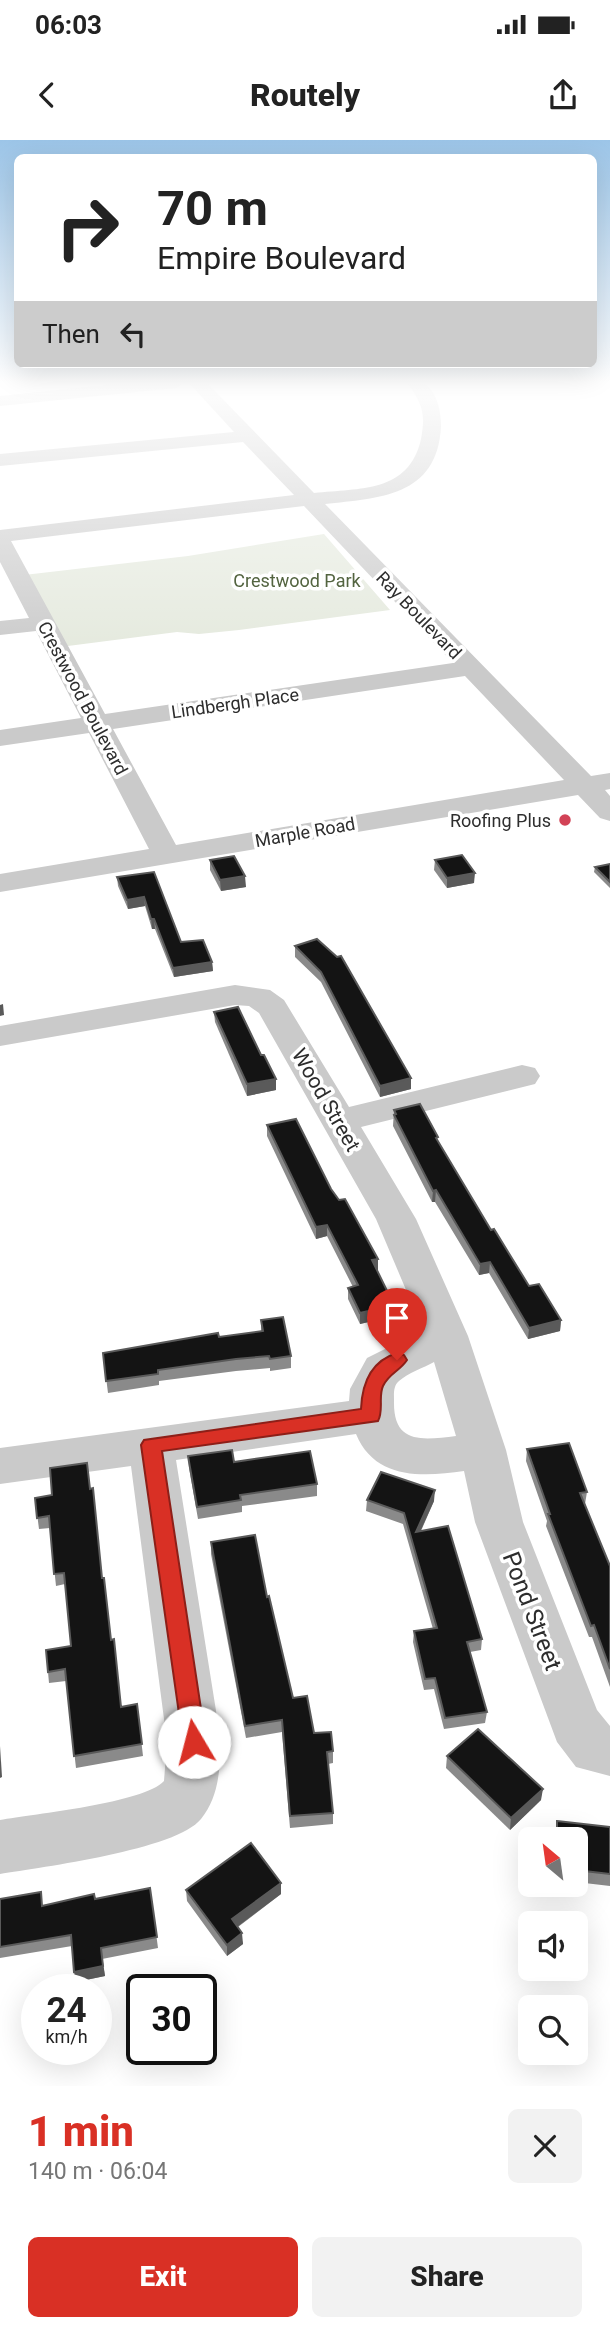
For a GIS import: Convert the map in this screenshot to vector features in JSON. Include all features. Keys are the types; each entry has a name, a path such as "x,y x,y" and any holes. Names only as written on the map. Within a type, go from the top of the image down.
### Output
{"street":[{"name":"Ray Boulevard","path":"284,474 470,668 596,783 610,812"},
{"path":"0,538 389,489 415,474"},
{"name":"Crestwood Boulevard","path":"0,538 167,855"},
{"path":"0,628 44,623"},
{"name":"Lindbergh Place","path":"0,738 470,668"},
{"name":"Marple Road","path":"0,883 596,783"},
{"name":"Wood Street","path":"0,1036 235,995 258,997 272,1007 396,1219 447,1336 483,1450"},
{"path":"339,1121 522,1076"},
{"path":"447,1336 382,1370 372,1389 371,1415 380,1438 398,1454 427,1458 483,1450"},
{"path":"0,1466 371,1415"},
{"path":"0,1847 155,1818 179,1805 190,1787 194,1742 151,1445"},
{"name":"Pond Street","path":"483,1450 499,1521 576,1725 595,1749 610,1751"}],"green space":[{"name":"Crestwood Park","path":"324,534 390,610 239,630 199,634 177,632 60,647 24,575 188,556"}],"building":[{"path":"462,855 475,873 447,878 435,860"},
{"path":"234,856 245,876 220,880 210,860"},
{"path":"610,864 610,882 595,867"},
{"path":"154,872 181,942 203,940 212,962 173,968 144,897 127,900 117,877"},
{"path":"317,939 337,957 341,956 411,1078 380,1086 321,972 295,946"},
{"path":"238,1007 276,1079 247,1084 214,1012"},
{"path":"420,1104 438,1137 436,1138 491,1230 494,1229 529,1286 539,1284 561,1320 529,1328 490,1262 480,1264 436,1190 433,1191 394,1115 394,1110"},
{"path":"296,1119 331,1189 339,1200 345,1199 378,1259 372,1260 394,1305 360,1313 348,1288 358,1285 327,1225 316,1227 267,1125"},
{"path":"283,1317 291,1356 236,1359 158,1370 158,1374 106,1381 103,1353 218,1333 219,1337 263,1331 261,1320"},
{"path":"569,1443 587,1492 580,1493 610,1566 610,1669 548,1514 527,1449"},
{"path":"232,1450 234,1462 310,1451 317,1484 240,1495 241,1500 197,1507 188,1456"},
{"path":"87,1463 90,1489 93,1488 102,1578 111,1640 114,1639 121,1707 137,1704 142,1744 74,1756 65,1669 48,1672 46,1650 71,1646 64,1573 54,1574 49,1516 37,1518 35,1498 52,1495 50,1468"},
{"path":"381,1472 435,1490 416,1532 448,1526 482,1639 467,1642 487,1712 445,1718 435,1678 425,1679 414,1631 437,1628 404,1513 367,1500"},
{"path":"255,1535 267,1597 269,1596 293,1698 307,1696 314,1733 331,1732 333,1751 327,1752 333,1813 290,1816 282,1720 245,1726 211,1542"},
{"path":"478,1729 543,1789 511,1818 447,1756"},
{"path":"557,1821 610,1827 610,1874 588,1871 588,1827 557,1827"},
{"path":"251,1843 281,1883 232,1919 242,1933 227,1945 186,1890"},
{"path":"150,1888 157,1937 101,1948 103,1966 74,1972 71,1935 0,1947 0,1899 41,1892 42,1906 94,1894 95,1899"}],"place":[{"name":"Roofing Plus","path":"565,820"}],"route":[{"path":"194,1742 151,1445 371,1415 372,1389 382,1370 397,1360"}]}
